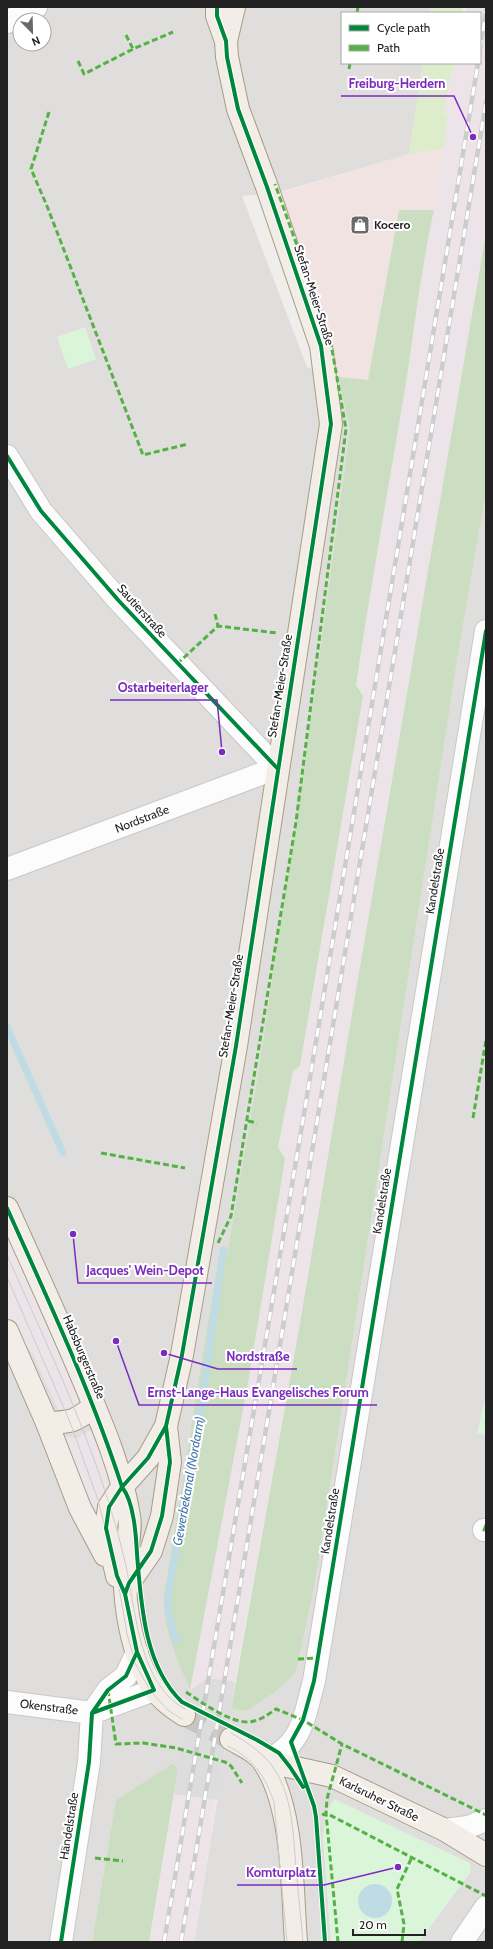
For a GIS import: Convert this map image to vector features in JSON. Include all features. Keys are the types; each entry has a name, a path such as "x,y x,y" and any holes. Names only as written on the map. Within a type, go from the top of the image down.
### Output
{"main road":[{"name":"Stefan-Meier-Straße","path":"166,1426 148,1458 122,1487 109,1507 106,1528 121,1585 129,1583 151,1551 162,1516 170,1462 166,1426 199,1259 236,1046 277,768 331,424 321,346 267,187 238,109 227,57 226,41 220,8"},
{"name":"Habsburgerstraße","path":"7,1208 68,1342 94,1406 122,1487"},
{"path":"7,1331 47,1424 80,1508 121,1585 137,1652 154,1690 172,1707 184,1715"},
{"path":"47,1424 70,1422 79,1418 94,1406"},
{"path":"231,1739 267,1763 279,1795 285,1820 296,1942"},
{"name":"Karlsruher Straße","path":"267,1763 332,1776 445,1830 486,1855"}],"street":[{"path":"7,22 36,7"},
{"name":"Sautierstraße","path":"7,456 41,511 119,601 277,768"},
{"name":"Kandelstraße","path":"267,1763 295,1737 303,1720 314,1681 486,631"},
{"name":"Nordstraße","path":"7,869 277,768"},
{"name":"Okenstraße","path":"92,1713 108,1690 126,1676 137,1652"},
{"name":"Okenstraße","path":"7,1702 92,1713 154,1690"},
{"name":"Händelstraße","path":"61,1942 89,1762 92,1713"},
{"path":"445,1830 468,1826 486,1820"},
{"path":"462,1942 486,1907"}],"shaded area":[{"path":"7,7 431,7 430,12 341,12 341,64 423,64 409,154 280,192 242,196 307,367 338,377 350,429 316,680 258,1074 228,1250 220,1249 185,1472 171,1642 190,1690 179,1759 116,1800 92,1942 7,1942 7,1315 21,1342 33,1353 58,1409 7,1229","holes":["95,1428 108,1486 101,1498 94,1522 62,1437 78,1438"]},
{"path":"466,7 486,7 486,233 300,1323 235,1682 231,1709 236,1714 230,1718 220,1780 225,1786 218,1789 194,1942 149,1942 178,1769 173,1763 179,1759 188,1702 182,1696 190,1690 221,1521 285,1159 278,1148 293,1071 300,1066 363,696 356,686 379,531 406,383 423,261 434,210 444,149 448,116 444,114 451,71 455,70 456,64 481,64 481,12 465,12"},
{"path":"252,47 341,55 341,64 395,64 393,86 342,81 342,72 292,68 291,75 250,72"},
{"path":"444,149 434,210 399,210 368,381 338,377 332,340 280,193 409,154"},
{"path":"486,492 486,1942 419,1942 471,1871 323,1836 331,1942 194,1942 219,1789 224,1786 220,1780 230,1718 236,1714 231,1709 246,1711 296,1672 315,1583 458,655"},
{"path":"83,1163 158,1175 156,1208 50,1213 35,1178"},
{"path":"7,1229 82,1392 80,1404 75,1409 65,1412 58,1409 33,1353 21,1342 7,1315"},
{"path":"95,1428 113,1481 101,1498 94,1523 61,1437 78,1438"}],"green space":[{"path":"431,7 463,7 462,12 430,12"},
{"path":"423,64 456,64 455,70 451,71 444,114 448,116 444,149 409,154"},
{"path":"399,210 434,210 429,231 406,383 356,685 363,696 300,1066 293,1071 278,1147 285,1159 248,1383 190,1690 172,1645 164,1609 164,1597 220,1249 228,1249 258,1074 316,680 350,429 338,377 368,380"},
{"path":"486,233 486,492 458,655 315,1583 296,1672 275,1692 246,1711 231,1709 300,1323"},
{"path":"85,327 96,359 68,369 57,337"},
{"path":"486,1396 486,1435 477,1433"},
{"path":"173,1763 178,1769 149,1942 92,1942 116,1800"},
{"path":"334,1799 470,1863 471,1871 419,1942 331,1942 323,1836 326,1813"}],"water":[{"path":"372,1884 378,1884 382,1885 389,1891 392,1901 391,1908 385,1915 378,1918 372,1918 368,1917 361,1911 358,1904 358,1898 359,1894 365,1887"}],"pier":[{"path":"208,1678 235,1682 231,1709 236,1714 230,1718 220,1780 225,1786 219,1789 217,1800 174,1794 178,1769 173,1763 179,1759 188,1702 182,1696"}],"waterway":[{"name":"Gewerbekanal (Nordarm)","path":"7,1027 63,1153"},
{"name":"Gewerbekanal (Nordarm)","path":"176,1640 168,1611 168,1596 203,1395 223,1250"}],"tunnel":[{"path":"184,1715 231,1739"}],"tram line":[{"path":"7,1255 58,1369 89,1446 103,1486 116,1525 126,1566 137,1625 149,1665 158,1683 170,1698 185,1709"},
{"path":"7,1277 70,1422 98,1500 117,1576 127,1634 136,1665 151,1692 169,1711 182,1719"},
{"path":"231,1733 252,1746 266,1758 278,1774 288,1800 293,1827 303,1942"},
{"path":"228,1746 245,1757 257,1769 266,1783 274,1802 287,1942"}],"railway":[{"path":"481,43 486,11"},
{"path":"164,1942 310,1078 478,64"},
{"path":"181,1942 486,102"}],"marked path":[{"path":"357,12 358,7"},
{"path":"78,61 84,74 133,49 173,32"},
{"path":"126,35 133,49"},
{"path":"349,69 350,64"},
{"path":"49,112 31,169 47,206 143,455 188,444"},
{"path":"218,1243 231,1216 296,822 346,429 330,338 275,184"},
{"path":"215,614 218,626"},
{"path":"177,664 218,626 277,633"},
{"path":"473,1118 486,1040"},
{"path":"248,1121 257,1123"},
{"path":"101,1153 185,1168"},
{"path":"486,1525 484,1530 486,1530"},
{"path":"298,1659 317,1658"},
{"path":"108,1690 116,1744 143,1743 176,1748 225,1762 231,1766 242,1783"},
{"path":"186,1692 218,1712 237,1720 246,1722 254,1721 263,1718 276,1709 303,1720 342,1744 486,1815"},
{"path":"338,1942 326,1813 327,1799 342,1744"},
{"path":"322,1815 326,1813 486,1896"},
{"path":"402,1942 404,1924 397,1889 412,1857"},
{"path":"95,1858 123,1861"}],"cycle path":[{"path":"92,1713 154,1690 137,1652 125,1594 117,1576 106,1528 109,1507 122,1487 148,1458 166,1426 182,1355 236,1046 331,424 321,346 267,187 238,109 227,57 226,41 217,16 217,7"},
{"path":"7,456 41,511 119,601 277,768"},
{"path":"325,1942 316,1817 314,1806 291,1742 303,1720 314,1681 486,631"},
{"path":"7,1208 83,1381 132,1510 143,1613 152,1652 160,1671 169,1687 182,1702 257,1740 279,1753 303,1787"},
{"path":"125,1594 129,1583 151,1551 162,1516 170,1462 166,1426"},
{"path":"92,1713 108,1690 126,1676 137,1652"},
{"path":"61,1942 89,1762 92,1713"}],"place":[{"name":"Freiburg-Herdern","path":"473,137"},
{"name":"Kocero","path":"360,225"},
{"name":"Ostarbeiterlager","path":"222,752"},
{"name":"Jacques' Wein-Depot","path":"73,1234"},
{"name":"Ernst-Lange-Haus Evangelisches Forum","path":"116,1341"},
{"name":"Nordstraße","path":"164,1353"},
{"name":"Komturplatz","path":"398,1867"}]}
